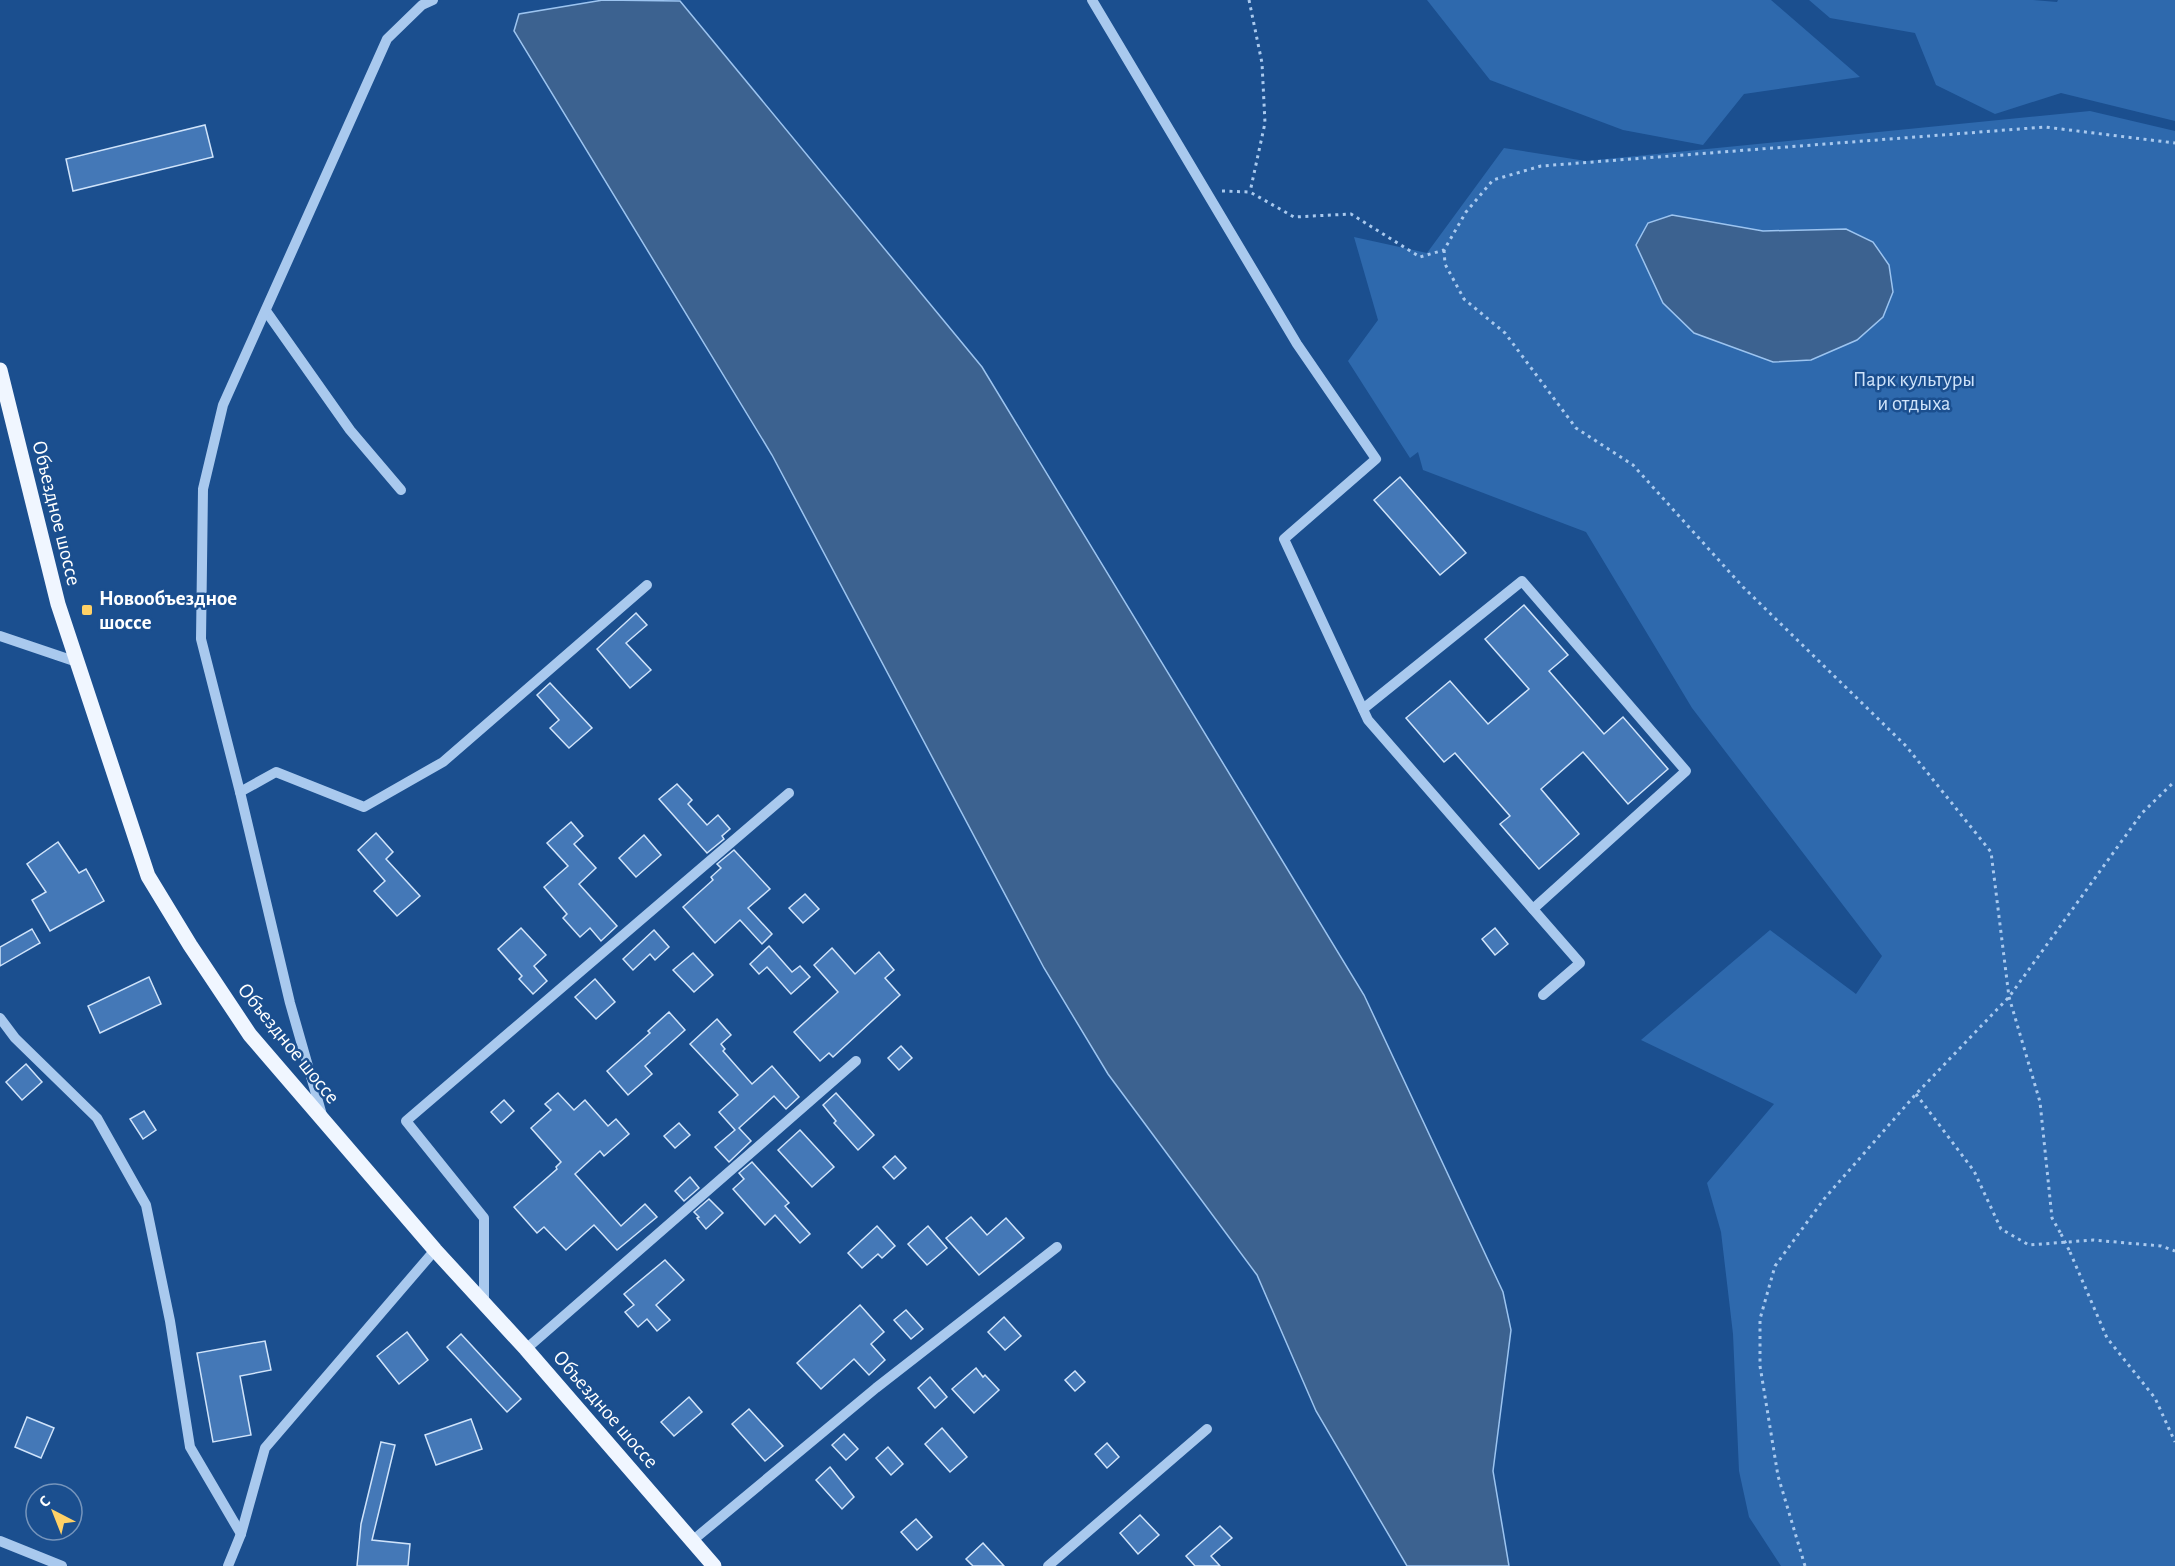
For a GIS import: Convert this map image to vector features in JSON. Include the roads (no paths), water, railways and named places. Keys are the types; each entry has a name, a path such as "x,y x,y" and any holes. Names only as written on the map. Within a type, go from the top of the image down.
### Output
{"main road":[{"name":"Объездное шоссе","path":"0,370 58,604 77,662 148,876 189,945 250,1035 435,1250 526,1349 714,1566"}],"street":[{"path":"324,1121 290,1003 201,639 203,489 223,405 387,39 422,5 433,0"},
{"path":"1092,0 1297,344 1376,459 1284,539 1368,720 1580,963 1543,995"},
{"path":"266,311 350,430 401,490"},
{"path":"1363,710 1522,581 1686,771 1533,909"},
{"path":"240,792 276,772 364,807 443,762 647,585"},
{"path":"0,636 77,662"},
{"path":"484,1304 484,1218 406,1121 789,793"},
{"path":"0,1018 15,1038 97,1118 146,1205 170,1321 190,1448 241,1534"},
{"path":"526,1349 856,1060"},
{"path":"692,1541 876,1388 1057,1247"},
{"path":"228,1566 241,1534 265,1448 435,1250"},
{"path":"1048,1566 1207,1429"},
{"path":"0,1541 62,1566"}],"place":[{"name":"Новообъездное шоссе","path":"87,610"}],"park label":[{"name":"Парк культуры и отдыха","path":"1914,391"}]}
